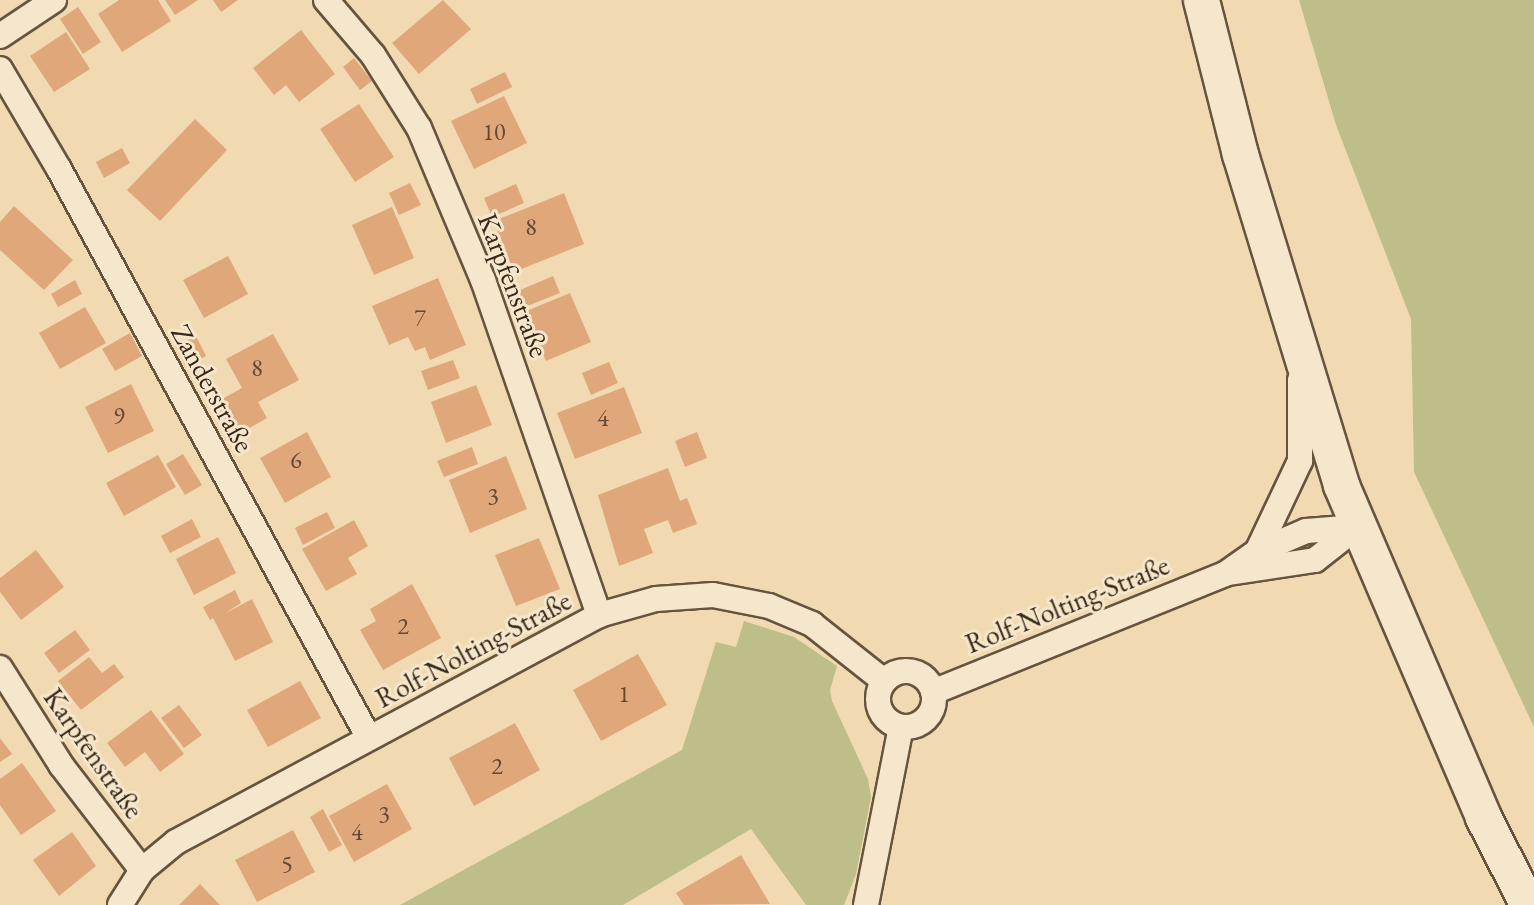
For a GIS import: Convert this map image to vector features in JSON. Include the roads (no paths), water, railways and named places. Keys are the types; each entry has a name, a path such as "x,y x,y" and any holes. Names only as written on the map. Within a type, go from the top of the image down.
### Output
{"main road":[{"path":"1201,0 1300,362 1357,527 1483,817 1528,905"}],"street":[{"path":"0,36 54,0"},
{"name":"Karpfenstraße","path":"326,0 373,55 419,128 483,280 599,615"},
{"name":"Zanderstraße","path":"0,69 60,169 369,738"},
{"path":"1257,552 1300,461 1300,362"},
{"name":"Rolf-Nolting-Straße","path":"933,692 1225,574 1257,552 1306,531 1357,527"},
{"name":"Rolf-Nolting-Straße","path":"1225,574 1314,560 1357,527"},
{"name":"Rolf-Nolting-Straße","path":"120,905 142,870 176,842 599,615 656,599 713,595 769,606 812,624 884,681"},
{"name":"Karpfenstraße","path":"0,668 61,765 142,870"},
{"path":"902,671 912,671 921,676 933,692 930,714 922,722 901,727 881,713 878,696 884,681 902,671"},
{"path":"866,905 901,727"}]}
